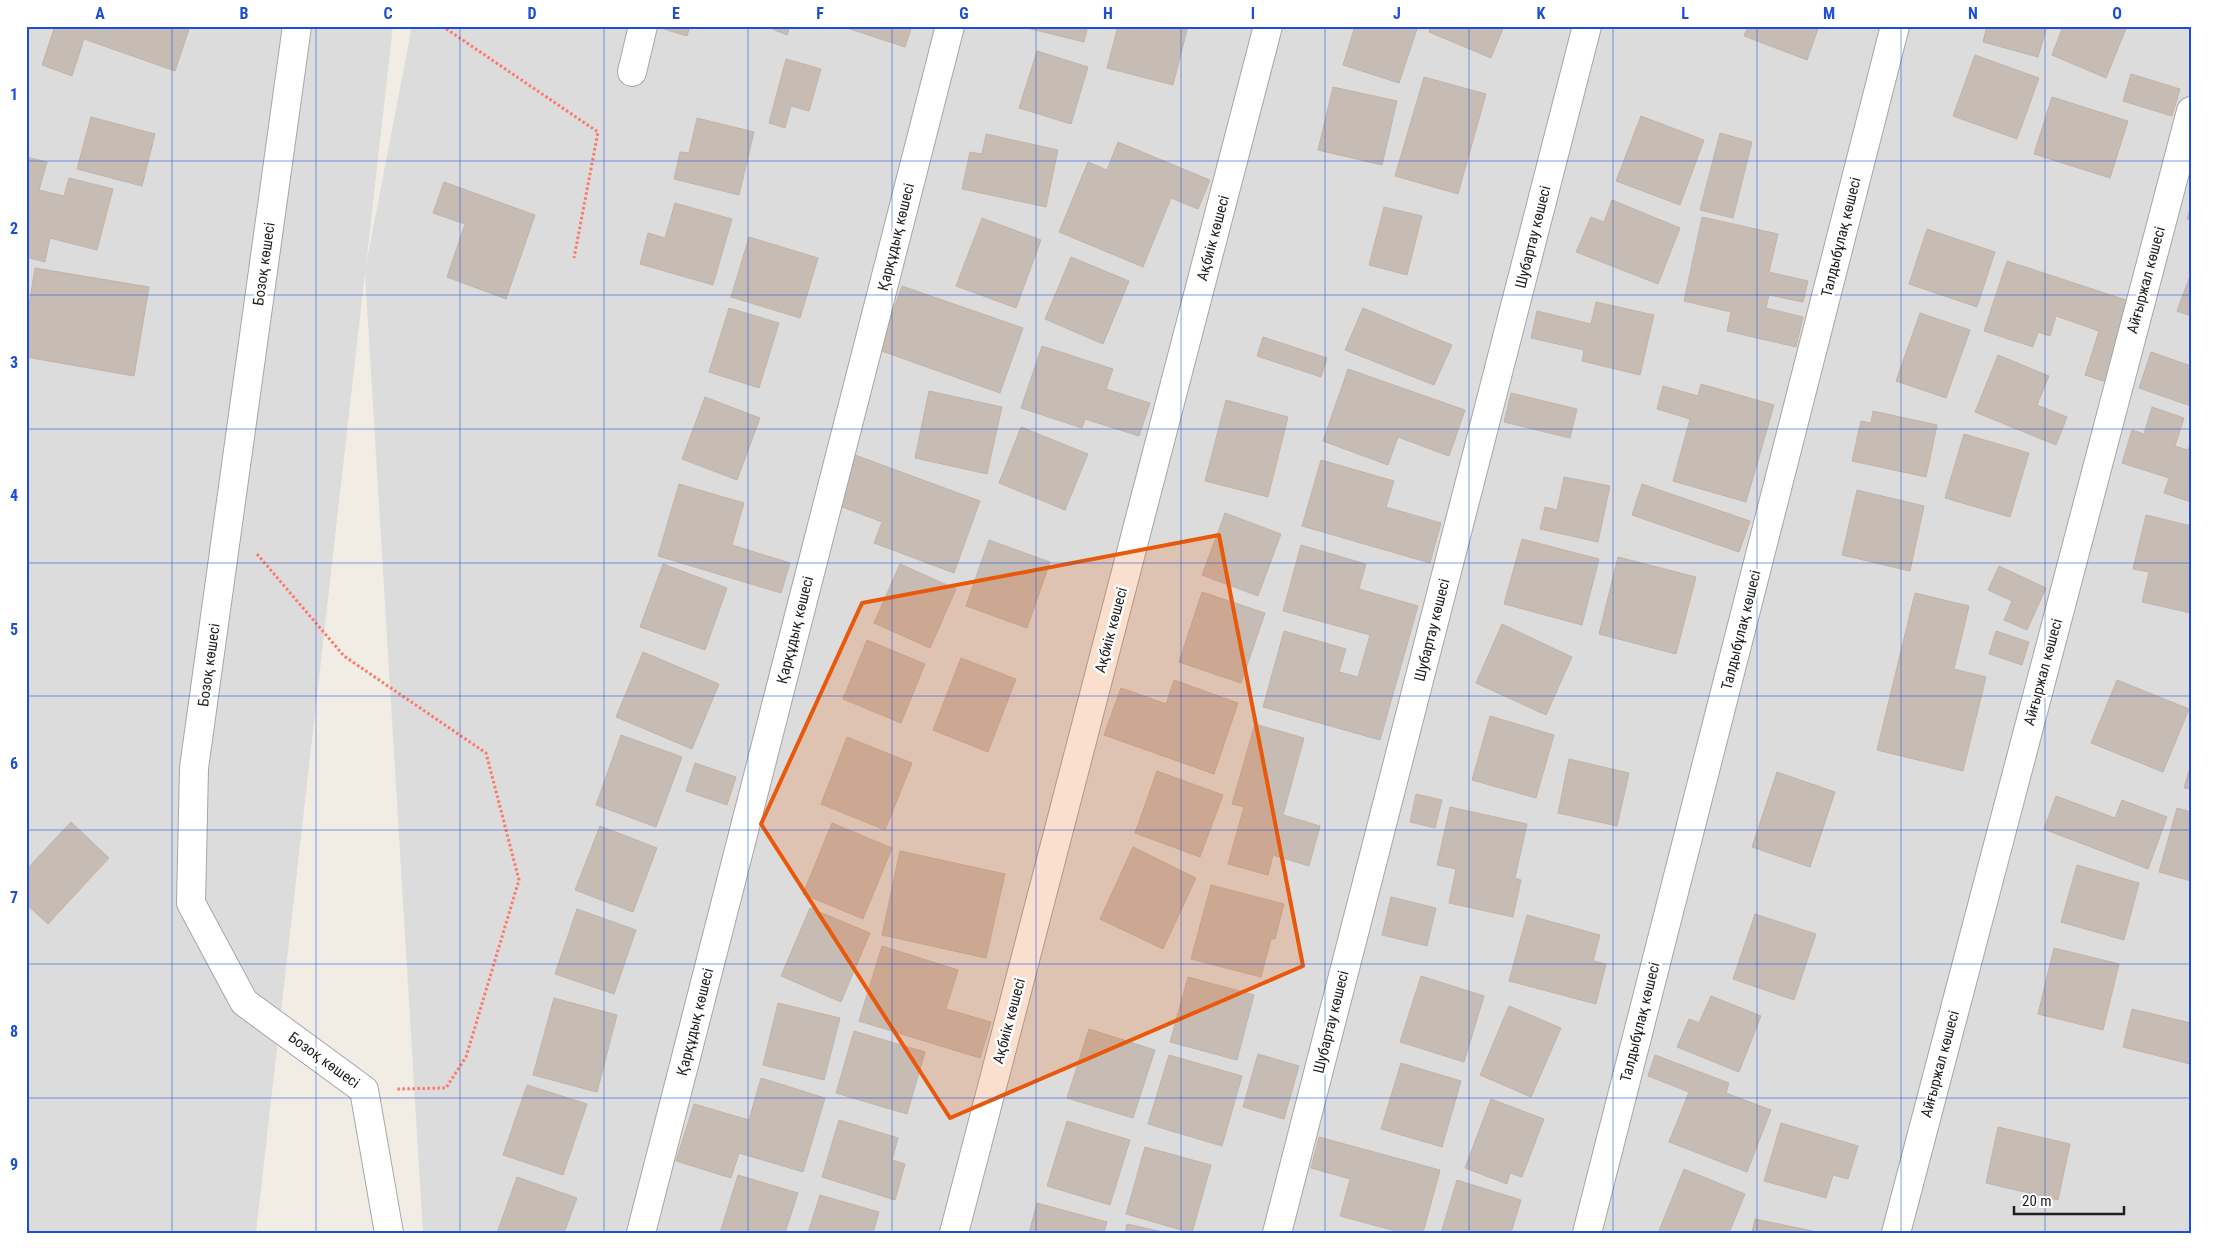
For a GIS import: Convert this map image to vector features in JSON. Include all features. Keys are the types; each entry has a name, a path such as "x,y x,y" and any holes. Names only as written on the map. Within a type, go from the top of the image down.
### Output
{"street":[{"name":"Бозоқ көшесі","path":"298,26 194,768 191,902 244,1002 364,1090 389,1233"},
{"path":"632,72 644,26"},
{"name":"Қарқұдық көшесі","path":"641,1233 950,26"},
{"name":"Ақбиік көшесі","path":"954,1233 1268,26"},
{"name":"Шубартау көшесі","path":"1277,1233 1587,26"},
{"name":"Талдыбұлақ көшесі","path":"1586,1233 1895,26"},
{"name":"Айғыржал көшесі","path":"1896,1233 2191,111"}],"path":[{"path":"442,26 598,132 574,258"},
{"path":"229,521 344,656 486,753 519,880 466,1057 446,1088 364,1090"}],"highlighted area":[{"path":"1219,535 1303,966 950,1118 761,824 862,603"}],"shaded area":[{"path":"26,26 393,26 366,265 412,26 2191,26 2191,1233 423,1233 365,273 256,1233 26,1233"}],"building":[{"path":"55,26 190,26 175,71 84,39 72,76 42,65"},
{"path":"654,26 690,26 687,36"},
{"path":"765,26 790,26 787,35"},
{"path":"841,26 912,26 905,47"},
{"path":"1019,26 1088,26 1084,42"},
{"path":"1118,26 1188,26 1173,85 1107,68"},
{"path":"1355,26 1418,26 1399,83 1343,65"},
{"path":"1431,26 1504,26 1491,58 1429,32"},
{"path":"1748,26 1819,26 1807,60 1744,36"},
{"path":"1987,26 2047,26 2038,57 1983,42"},
{"path":"2063,26 2127,26 2106,78 2052,55"},
{"path":"1037,51 1088,67 1071,124 1019,108"},
{"path":"1975,55 2039,78 2017,139 1953,116"},
{"path":"786,59 821,69 809,111 791,106 785,128 769,123"},
{"path":"2131,74 2180,89 2172,116 2123,101"},
{"path":"1424,77 1486,94 1458,194 1395,176"},
{"path":"1333,87 1397,101 1382,165 1318,150"},
{"path":"2052,97 2128,121 2110,178 2034,154"},
{"path":"1641,116 1704,140 1680,205 1616,181"},
{"path":"91,117 155,134 142,186 77,169"},
{"path":"697,118 754,132 739,195 674,179 680,152 689,153"},
{"path":"1720,133 1752,142 1733,218 1700,210"},
{"path":"986,134 1058,150 1046,207 962,189 970,152 982,154"},
{"path":"1118,142 1210,180 1198,209 1171,198 1143,267 1059,232 1088,162 1107,170"},
{"path":"26,157 47,162 39,190 64,196 69,178 113,189 97,250 50,238 45,262 26,257"},
{"path":"444,182 535,215 506,299 447,277 465,224 433,213"},
{"path":"1612,200 1680,228 1658,284 1576,252 1591,217 1604,222"},
{"path":"675,203 732,219 713,285 640,264 648,233 665,238"},
{"path":"2191,206 2191,220 2187,219"},
{"path":"1384,207 1422,216 1407,275 1369,265"},
{"path":"1702,217 1778,234 1769,272 1808,281 1803,302 1769,295 1766,308 1803,317 1796,347 1727,331 1731,312 1684,301"},
{"path":"982,218 1041,240 1016,308 956,286"},
{"path":"1927,229 1995,252 1977,307 1909,284"},
{"path":"749,237 818,258 800,318 731,297"},
{"path":"1071,257 1129,281 1103,344 1045,319"},
{"path":"2007,261 2132,302 2106,382 2085,375 2099,331 2056,316 2050,336 2038,332 2033,347 1984,331"},
{"path":"35,268 149,287 134,376 26,357 26,323"},
{"path":"2191,273 2191,316 2177,311"},
{"path":"902,286 1023,328 1000,393 879,350"},
{"path":"1596,302 1654,315 1640,375 1582,361 1584,350 1531,338 1537,311 1591,324"},
{"path":"729,308 779,323 759,388 709,372"},
{"path":"1363,308 1452,345 1434,385 1345,350"},
{"path":"1920,313 1970,330 1946,398 1896,381"},
{"path":"1263,337 1327,358 1321,377 1257,356"},
{"path":"1042,346 1113,369 1106,389 1150,403 1139,436 1085,419 1082,428 1021,408"},
{"path":"2151,352 2191,366 2191,406 2139,388"},
{"path":"1998,355 2049,376 2037,405 2067,417 2056,445 1975,412"},
{"path":"1348,369 1465,410 1449,456 1398,437 1388,465 1323,441"},
{"path":"1701,384 1774,405 1746,502 1673,481 1690,419 1657,409 1663,386 1698,396"},
{"path":"929,391 1002,407 987,474 915,458"},
{"path":"1511,393 1577,409 1570,438 1504,422"},
{"path":"705,397 760,418 737,480 682,459"},
{"path":"1226,400 1288,417 1268,497 1205,481"},
{"path":"2152,407 2184,418 2175,446 2188,450 2191,441 2191,502 2164,493 2169,478 2122,463 2132,430 2144,434"},
{"path":"1873,411 1937,425 1926,477 1852,461 1861,421 1871,423"},
{"path":"1021,427 1088,454 1065,510 999,483"},
{"path":"1964,434 2029,453 2010,517 1945,498"},
{"path":"855,455 980,501 954,573 874,543 882,522 837,505"},
{"path":"1321,460 1394,481 1386,507 1441,523 1430,563 1302,526"},
{"path":"1564,477 1610,486 1598,542 1540,529 1545,507 1557,510"},
{"path":"679,484 744,503 732,545 790,563 781,593 658,556"},
{"path":"1642,484 1750,521 1739,552 1632,515"},
{"path":"1857,490 1924,506 1910,571 1842,555"},
{"path":"1225,513 1281,534 1258,596 1202,575"},
{"path":"2146,515 2191,526 2191,613 2142,602 2149,572 2133,569"},
{"path":"1522,539 1599,559 1582,625 1504,604"},
{"path":"989,540 1050,562 1027,628 966,606"},
{"path":"1301,545 1366,564 1359,589 1418,606 1380,740 1263,707 1284,631 1346,649 1339,672 1358,677 1370,635 1283,611"},
{"path":"1618,557 1696,577 1676,654 1599,634"},
{"path":"663,564 727,588 705,650 640,627"},
{"path":"900,564 956,589 930,648 874,623"},
{"path":"1999,566 2046,588 2027,630 2004,620 2012,601 1988,590"},
{"path":"1202,592 1265,613 1241,683 1179,662"},
{"path":"1915,593 1969,606 1954,669 1986,677 1963,771 1877,750"},
{"path":"1502,624 1572,657 1546,715 1476,683"},
{"path":"1996,631 2029,642 2022,665 1989,654"},
{"path":"867,640 925,664 901,723 843,699"},
{"path":"643,652 719,684 692,749 616,717"},
{"path":"961,658 1016,679 988,752 933,730"},
{"path":"1174,680 1238,703 1214,774 1104,735 1121,688 1166,704"},
{"path":"2117,680 2189,709 2163,772 2091,743"},
{"path":"1490,716 1554,735 1536,798 1472,780"},
{"path":"1255,724 1304,738 1283,815 1320,826 1309,866 1273,855 1268,875 1228,864 1244,807 1232,804"},
{"path":"621,735 682,757 656,827 596,805"},
{"path":"847,737 912,763 885,830 821,804"},
{"path":"1569,759 1629,773 1617,826 1558,813"},
{"path":"695,763 736,777 727,805 686,791"},
{"path":"2191,764 2191,789 2184,788"},
{"path":"1157,771 1223,795 1200,857 1135,833"},
{"path":"1777,772 1835,792 1810,867 1752,847"},
{"path":"1416,794 1442,800 1435,828 1410,822"},
{"path":"2056,796 2115,818 2122,800 2167,817 2148,869 2044,829"},
{"path":"1450,807 1527,824 1515,878 1521,880 1513,917 1449,903 1456,869 1437,865"},
{"path":"2177,808 2191,812 2191,881 2159,872"},
{"path":"71,822 109,858 48,924 26,904 26,870"},
{"path":"832,823 892,848 863,919 803,894"},
{"path":"600,826 657,848 633,912 575,890"},
{"path":"1133,847 1196,878 1163,949 1100,919"},
{"path":"900,851 1005,874 986,958 882,935"},
{"path":"2077,865 2139,883 2124,940 2061,922"},
{"path":"1211,885 1284,904 1275,939 1271,939 1261,977 1191,959"},
{"path":"1391,897 1436,908 1427,946 1382,935"},
{"path":"810,908 870,933 841,1002 781,976"},
{"path":"577,909 636,930 614,994 555,974"},
{"path":"1755,914 1816,934 1794,1000 1733,979"},
{"path":"1527,915 1600,935 1593,961 1606,964 1596,1004 1509,981"},
{"path":"882,946 958,970 946,1009 991,1022 980,1058 859,1021"},
{"path":"2054,948 2119,964 2103,1030 2038,1014"},
{"path":"1421,976 1484,996 1464,1062 1400,1042"},
{"path":"1188,977 1254,995 1237,1060 1170,1042"},
{"path":"1711,996 1761,1016 1739,1072 1677,1047 1689,1019 1699,1023"},
{"path":"554,998 617,1015 597,1092 533,1075"},
{"path":"778,1003 840,1018 824,1080 763,1065"},
{"path":"1509,1006 1561,1028 1531,1097 1480,1075"},
{"path":"2132,1009 2191,1023 2190,1064 2123,1047"},
{"path":"1089,1029 1155,1050 1133,1118 1067,1098"},
{"path":"854,1031 925,1052 907,1114 836,1093"},
{"path":"1258,1054 1299,1066 1284,1119 1243,1107"},
{"path":"1169,1055 1242,1076 1222,1146 1148,1124"},
{"path":"1655,1055 1729,1083 1726,1093 1771,1110 1747,1172 1669,1142 1689,1092 1648,1076"},
{"path":"1401,1063 1461,1081 1442,1147 1381,1129"},
{"path":"761,1078 825,1098 803,1172 739,1153 731,1178 676,1161 694,1104 749,1120"},
{"path":"527,1085 587,1104 563,1175 503,1155"},
{"path":"1491,1099 1544,1119 1522,1177 1510,1173 1507,1184 1465,1168"},
{"path":"839,1120 898,1138 892,1160 905,1164 895,1200 822,1177"},
{"path":"1067,1121 1130,1140 1110,1205 1047,1186"},
{"path":"1781,1123 1858,1146 1848,1179 1833,1175 1826,1198 1764,1181"},
{"path":"1998,1127 2070,1144 2058,1200 1986,1183"},
{"path":"1319,1137 1440,1170 1423,1233 1403,1233 1340,1216 1350,1179 1311,1168"},
{"path":"1145,1147 1211,1165 1192,1233 1126,1214"},
{"path":"1684,1169 1745,1194 1729,1233 1658,1233"},
{"path":"738,1175 798,1193 785,1233 720,1233"},
{"path":"517,1177 577,1198 564,1233 497,1233"},
{"path":"1457,1180 1521,1200 1511,1233 1441,1233"},
{"path":"820,1195 879,1212 873,1233 808,1233"},
{"path":"1037,1203 1107,1222 1104,1233 1029,1233"},
{"path":"1755,1219 1822,1233 1752,1233"},
{"path":"1127,1224 1163,1232 1163,1233 1125,1233"}]}
